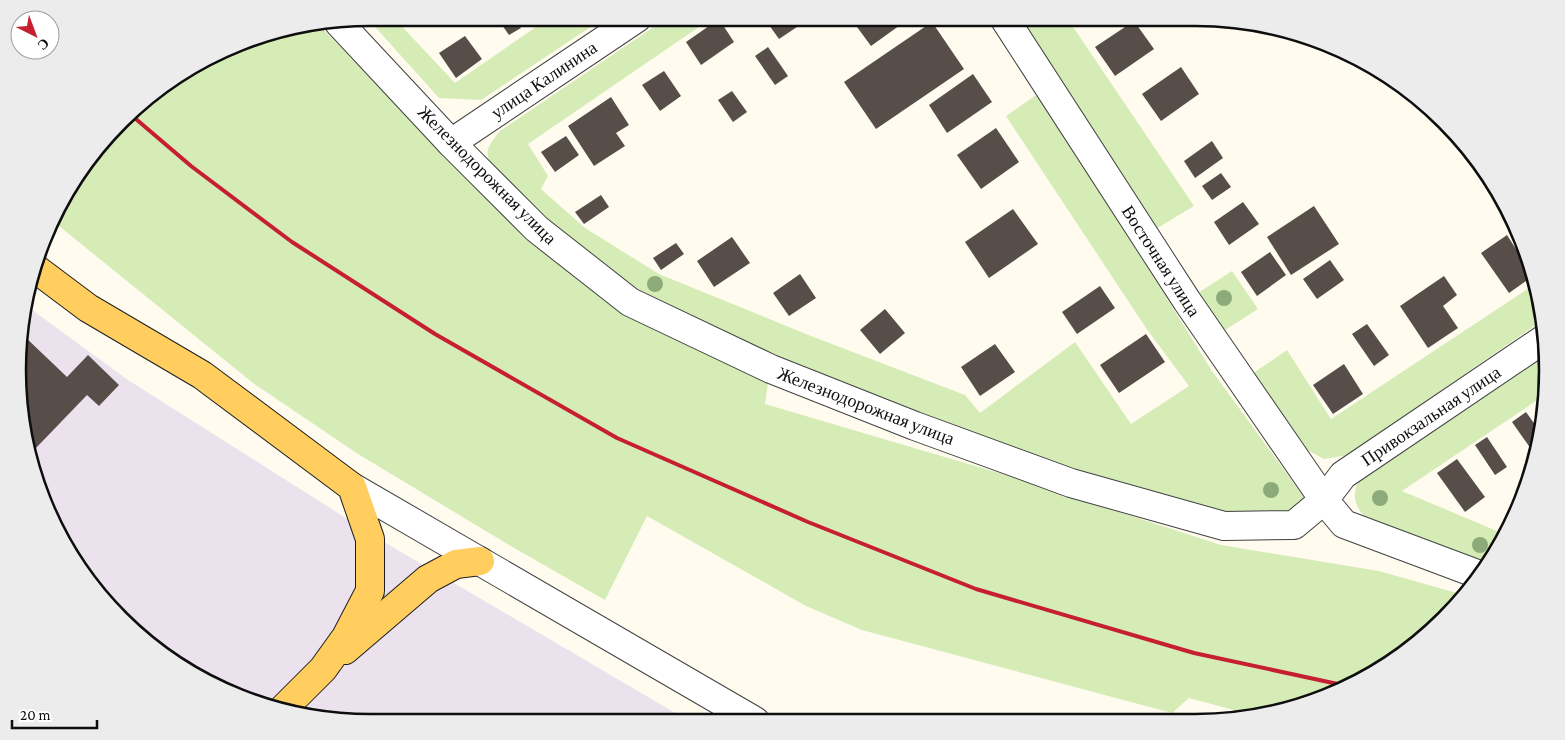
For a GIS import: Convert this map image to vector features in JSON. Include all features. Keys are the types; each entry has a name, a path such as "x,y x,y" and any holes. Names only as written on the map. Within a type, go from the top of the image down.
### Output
{"main road":[{"path":"40,272 88,308 202,375 352,487 370,539 370,591 346,637 323,669"},
{"path":"288,704 323,669 428,579 456,564 480,561"}],"street":[{"name":"улица Калинина","path":"451,143 625,26"},
{"name":"Восточная улица","path":"1009,26 1186,301 1324,500"},
{"name":"Железнодорожная улица","path":"343,27 451,143 537,229 630,302 771,369 915,426 1071,483 1224,526 1294,525 1324,500"},
{"name":"Привокзальная улица","path":"1324,500 1343,475 1538,343"},
{"path":"352,487 743,714"},
{"path":"1324,500 1344,524 1473,572"}],"shaded area":[{"path":"32,310 128,380 379,539 677,714 370,714 325,711 260,696 238,688 198,668 161,643 112,597 97,579 72,542 52,502 38,459 29,415 26,370"}],"green space":[{"path":"374,26 402,26 455,83 537,26 592,26 481,100 439,98"},
{"path":"655,26 700,26 528,144 548,176 541,189 585,228 659,274 811,336 965,395 980,413 1075,342 1131,424 1189,386 1146,328 1006,116 1039,93 1212,371 1304,497 1290,516 1203,511 1106,483 875,402 641,299 586,259 495,174 489,161 488,151 491,142 500,131"},
{"path":"1026,26 1072,26 1194,206 1154,230"},
{"path":"323,29 486,198 544,250 641,319 768,383 765,404 999,473 1221,545 1379,571 1456,593 1438,613 1404,643 1367,668 1327,688 1284,702 1238,711 1189,698 1172,713 862,630 806,606 647,516 605,600 509,545 358,454 253,383 58,225 72,198 97,161 127,127 161,97 198,72 238,52 281,38"},
{"path":"1232,271 1258,309 1222,332 1198,293"},
{"path":"1529,288 1536,325 1348,455 1324,459 1294,443 1249,376 1287,350 1331,419"},
{"path":"1538,352 1537,400 1402,491 1498,532 1481,562 1367,519 1358,508 1355,497 1355,491 1363,472"}],"building":[{"path":"503,26 520,26 521,28 509,35"},
{"path":"709,26 724,26 734,42 701,65 686,42"},
{"path":"770,26 798,26 779,39"},
{"path":"858,26 899,26 871,46 857,27"},
{"path":"926,26 935,26 964,69 876,129 844,82"},
{"path":"1126,26 1138,26 1154,49 1115,76 1095,47"},
{"path":"465,36 482,59 456,78 439,53"},
{"path":"768,47 788,76 775,85 755,56"},
{"path":"1181,67 1199,94 1161,121 1142,94"},
{"path":"664,71 681,96 660,111 642,85"},
{"path":"973,74 992,102 947,133 929,105"},
{"path":"732,91 747,112 733,122 718,100"},
{"path":"611,97 629,125 616,133 625,146 594,166 568,126"},
{"path":"996,128 1019,162 981,189 957,155"},
{"path":"566,136 579,155 555,172 541,152"},
{"path":"1212,141 1223,158 1195,178 1184,161"},
{"path":"1221,173 1231,187 1212,200 1202,186"},
{"path":"601,195 609,207 584,224 575,212"},
{"path":"1243,202 1259,224 1229,245 1214,222"},
{"path":"1314,206 1339,244 1291,275 1267,237"},
{"path":"1013,209 1038,244 989,278 965,242"},
{"path":"1507,235 1519,253 1527,280 1509,293 1481,253"},
{"path":"732,237 750,263 714,287 697,261"},
{"path":"676,243 684,254 661,270 653,258"},
{"path":"1270,252 1286,275 1257,296 1241,272"},
{"path":"1330,260 1344,280 1317,299 1303,279"},
{"path":"800,274 816,298 789,316 773,293"},
{"path":"1444,276 1457,295 1443,306 1458,328 1428,348 1400,306"},
{"path":"1100,286 1115,308 1077,334 1062,312"},
{"path":"885,309 905,333 880,354 860,330"},
{"path":"1367,324 1389,355 1374,366 1352,334"},
{"path":"1146,334 1165,362 1119,393 1100,365"},
{"path":"28,340 67,377 88,355 119,385 99,406 87,395 36,448 27,392"},
{"path":"995,344 1015,372 980,396 961,367"},
{"path":"1344,364 1363,394 1333,414 1313,385"},
{"path":"1526,412 1534,424 1530,447 1512,422"},
{"path":"1487,437 1507,467 1495,475 1475,445"},
{"path":"1457,459 1485,497 1465,512 1437,473"}],"railway":[{"path":"136,119 191,166 292,242 435,334 617,438 808,522 976,589 1194,653 1336,684"}]}
